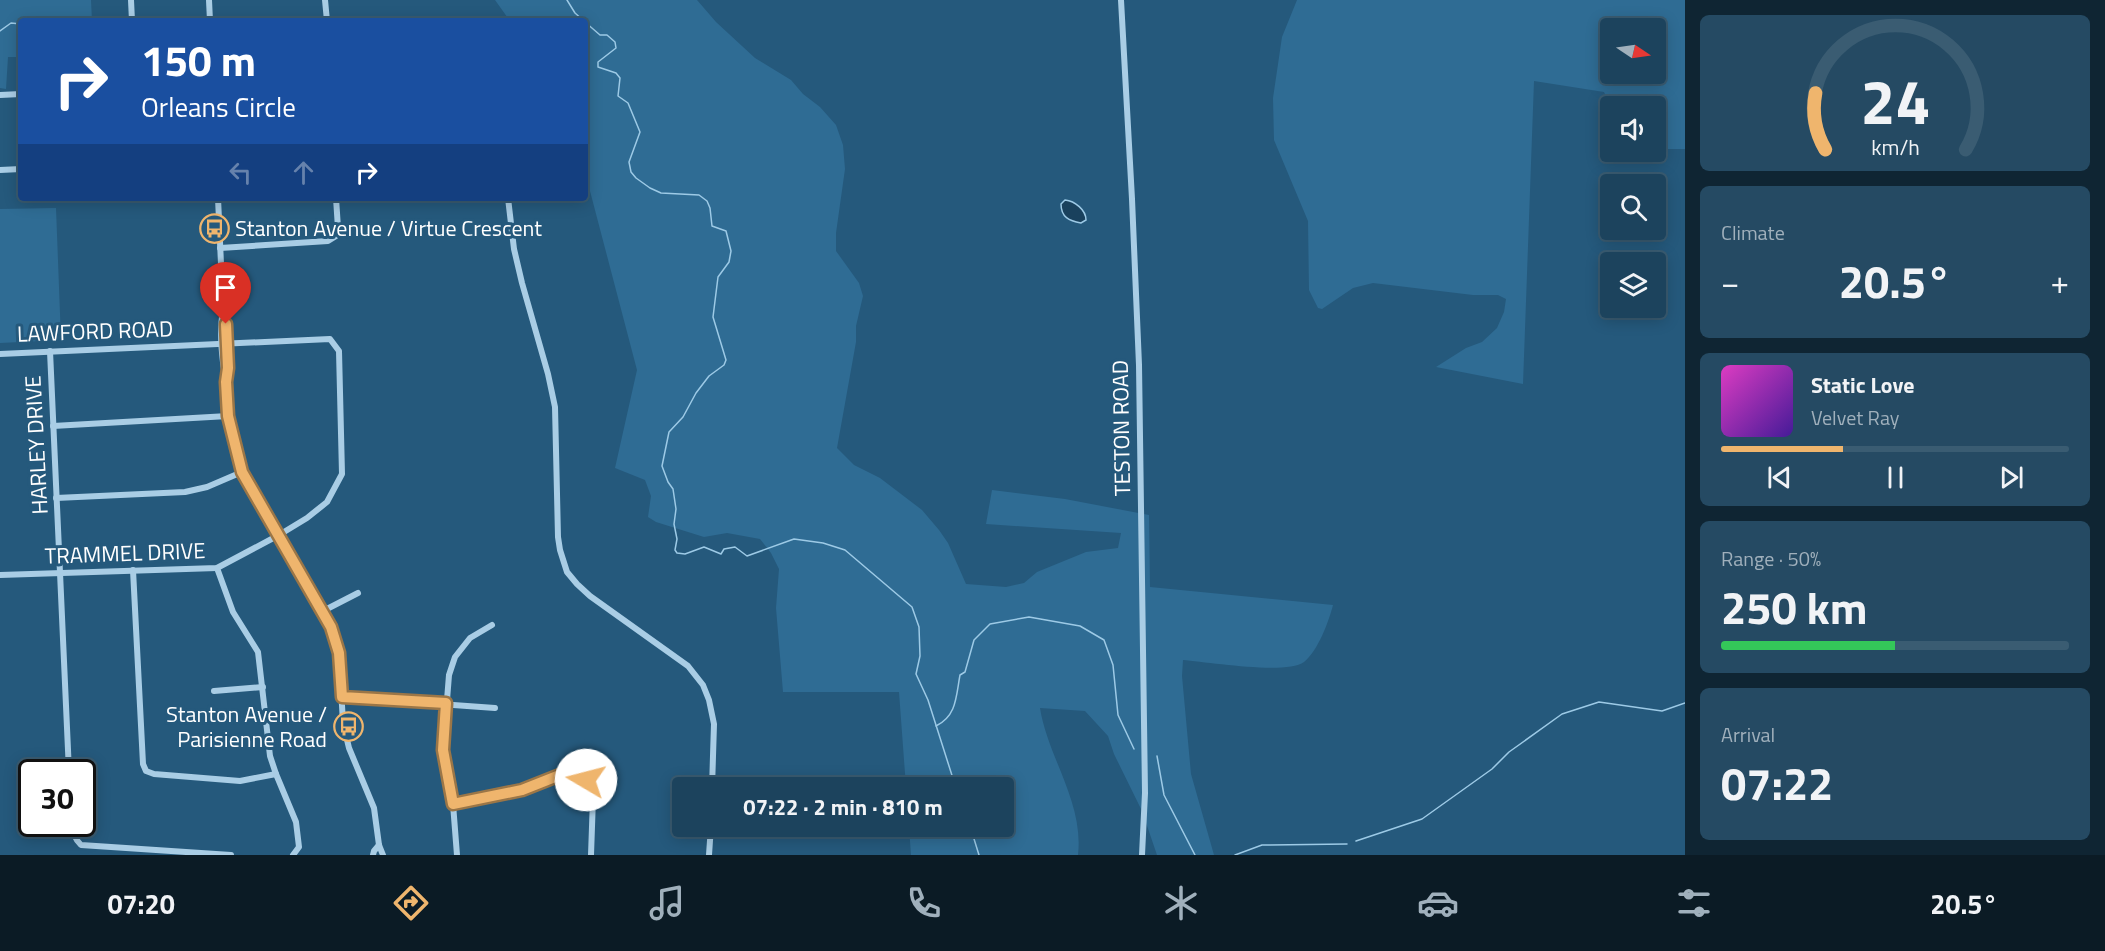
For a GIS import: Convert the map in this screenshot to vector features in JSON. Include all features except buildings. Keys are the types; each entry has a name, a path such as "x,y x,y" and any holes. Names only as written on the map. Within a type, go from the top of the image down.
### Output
{"street":[{"path":"131,0 132,18"},
{"path":"209,0 210,18"},
{"path":"326,0 327,18"},
{"name":"TESTON ROAD","path":"1121,0 1139,365 1145,793 1142,855"},
{"path":"0,95 18,94"},
{"path":"0,170 18,169"},
{"path":"218,201 223,308 220,324 228,368 226,382 228,416 242,472 331,627 339,653 343,723 349,748 374,808 379,845 383,855"},
{"path":"220,248 328,241 336,236 338,228 336,201"},
{"path":"508,201 514,249 555,407 558,537 567,572 590,596 688,666 703,685 714,724 712,777"},
{"name":"LAWFORD ROAD","path":"0,354 330,339 339,351 342,474 327,502 279,535"},
{"name":"HARLEY DRIVE","path":"50,351 68,759"},
{"path":"53,426 228,416"},
{"path":"56,498 186,492 207,487 242,472"},
{"name":"TRAMMEL DRIVE","path":"0,575 217,568 279,535"},
{"path":"217,568 233,612 258,652 270,756 296,822 299,847 293,855"},
{"path":"133,570 143,764 146,771 154,774 240,782 276,774"},
{"path":"323,611 358,593"},
{"path":"457,855 453,804 443,750 449,675 455,657 470,638 492,625"},
{"path":"214,691 263,687"},
{"path":"342,697 495,708"},
{"path":"453,804 522,790 570,771 580,774 586,780 593,798 591,855"},
{"path":"75,837 81,845 231,855"},
{"path":"709,855 710,837"},
{"path":"373,855 379,845"}],"shaded area":[{"path":"0,0 91,0 92,18 18,18 18,57 8,57 6,89 0,88"},
{"path":"495,0 697,0 716,22 755,58 791,80 836,125 843,145 845,169 836,233 836,251 859,283 863,296 856,326 856,342 837,448 854,465 880,478 922,510 948,543 966,584 1006,587 1024,583 1037,572 1086,552 1118,548 1121,533 986,524 992,490 1065,499 1149,515 1150,587 1333,605 1326,627 1314,651 1304,662 1295,666 1264,668 1183,660 1182,676 1191,774 1214,855 1157,855 1142,811 1114,754 1108,736 1085,711 1040,708 1050,745 1076,817 1078,855 911,855 910,837 1014,837 1014,777 905,777 899,692 783,692 776,608 779,569 771,553 760,539 727,533 704,537 656,522 648,517 651,496 645,480 615,468 637,370 588,183 588,18 508,18"},
{"path":"1297,0 1685,0 1685,149 1666,149 1666,96 1606,96 1604,92 1534,81 1523,384 1436,367 1466,348 1482,342 1497,328 1504,312 1506,299 1498,295 1473,295 1373,283 1353,288 1322,309 1318,308 1309,290 1308,221 1274,140 1273,98 1282,37"},
{"path":"1065,200 1079,207 1086,216 1086,220 1081,223 1066,218 1061,208"},
{"path":"56,208 61,340 0,343 0,209"}],"waterway":[{"path":"567,0 581,18"},
{"path":"0,31 11,23 18,24"},
{"path":"588,25 600,35 607,35 615,42 616,48 598,62 598,67 616,73 620,78 618,96 628,103 640,132 629,162 631,172 650,188 661,193 699,195 707,201 712,226 726,231 731,251 729,262 718,277 713,317 726,360 724,365 709,376 696,393 683,417 669,432 662,466 673,489 677,539 675,550 677,553 685,554 704,547 721,554 724,549 735,547 747,556 794,539 823,543 845,550 912,607 919,627 920,656 916,674 928,700 952,777"},
{"path":"936,726 943,722 952,711 960,675 965,672 974,640 990,624 1029,617 1080,626 1104,640 1113,665 1118,715 1134,749"},
{"path":"1356,841 1422,819 1492,769 1509,752 1562,714 1599,702 1662,711 1685,703"},
{"path":"1157,756 1164,795 1195,855"},
{"path":"973,837 979,855"},
{"path":"1235,855 1262,845 1347,844"}],"place":[{"name":"Stanton Avenue / Virtue Crescent","path":"214,228"},
{"name":"Stanton Avenue / Parisienne Road","path":"348,727"}],"route":[{"path":"226,324 228,416 242,472 331,627 339,653 342,697 446,703 443,750 453,804 522,790 570,771 580,774 586,780"}]}
